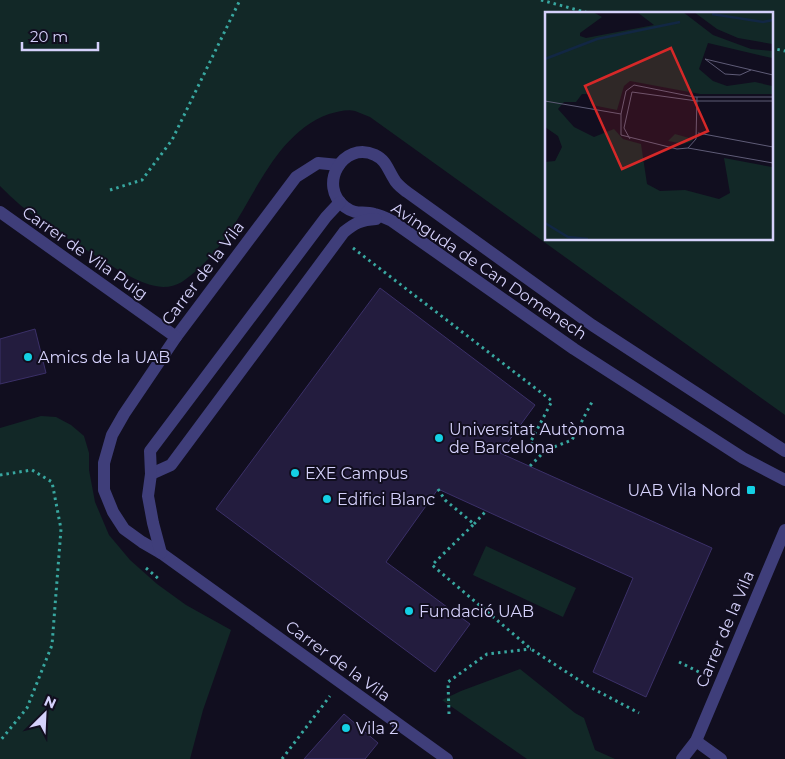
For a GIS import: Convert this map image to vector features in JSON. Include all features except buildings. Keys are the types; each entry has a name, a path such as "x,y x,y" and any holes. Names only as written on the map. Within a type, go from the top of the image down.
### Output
{"street":[{"name":"Avinguda de Can Domenech","path":"339,165 346,157 356,153 376,156 385,163 399,186 407,192 592,325 785,451"},
{"name":"Carrer de la Vila","path":"339,165 318,163 296,176 176,337 112,435 104,463 104,490 113,512 124,529 162,553 447,759"},
{"path":"162,553 153,523 148,496 151,474 150,451 321,223 340,202 333,184 339,165"},
{"name":"Avinguda de Can Domenech","path":"340,202 356,213 375,214 392,221 574,348 743,458 785,480"},
{"name":"Carrer de Vila Puig","path":"0,212 176,337"},
{"path":"151,474 171,465 344,232 362,220 392,221"},
{"name":"Carrer de la Vila","path":"682,759 696,740 785,530"},
{"path":"696,740 722,759"}],"path":[{"path":"110,190 142,180 172,140 240,0"},
{"path":"541,0 585,12"},
{"path":"772,48 785,51"},
{"path":"350,246 552,401 530,443 546,450"},
{"path":"530,466 546,450 572,440 593,400"},
{"path":"0,475 32,470 52,482 61,529 52,644 27,708 0,741"},
{"path":"438,489 445,500 474,524"},
{"path":"486,511 432,565 531,649 588,686 639,713"},
{"path":"448,714 448,682 486,654 531,649"},
{"path":"679,662 701,673"},
{"path":"282,759 340,683"}],"green space":[{"path":"0,0 785,0 785,415 370,117 352,110 329,114 312,122 296,134 271,163 219,247 196,271 173,286 154,286 124,273 42,222 0,186"},
{"path":"41,416 56,417 71,425 84,436 89,453 89,470 95,502 109,535 130,560 157,584 186,605 231,630 203,710 190,759 0,759 0,428"},
{"path":"486,546 576,588 563,617 473,575"},
{"path":"520,669 575,713 584,718 595,750 615,759 527,759 442,700"}],"place":[{"name":"Amics de la UAB","path":"28,357"},
{"name":"Universitat Autònoma de Barcelona","path":"439,438"},
{"name":"EXE Campus","path":"295,473"},
{"name":"UAB Vila Nord","path":"751,490"},
{"name":"Edifici Blanc","path":"327,499"},
{"name":"Fundació UAB","path":"409,611"},
{"name":"Vila 2","path":"346,728"}]}
